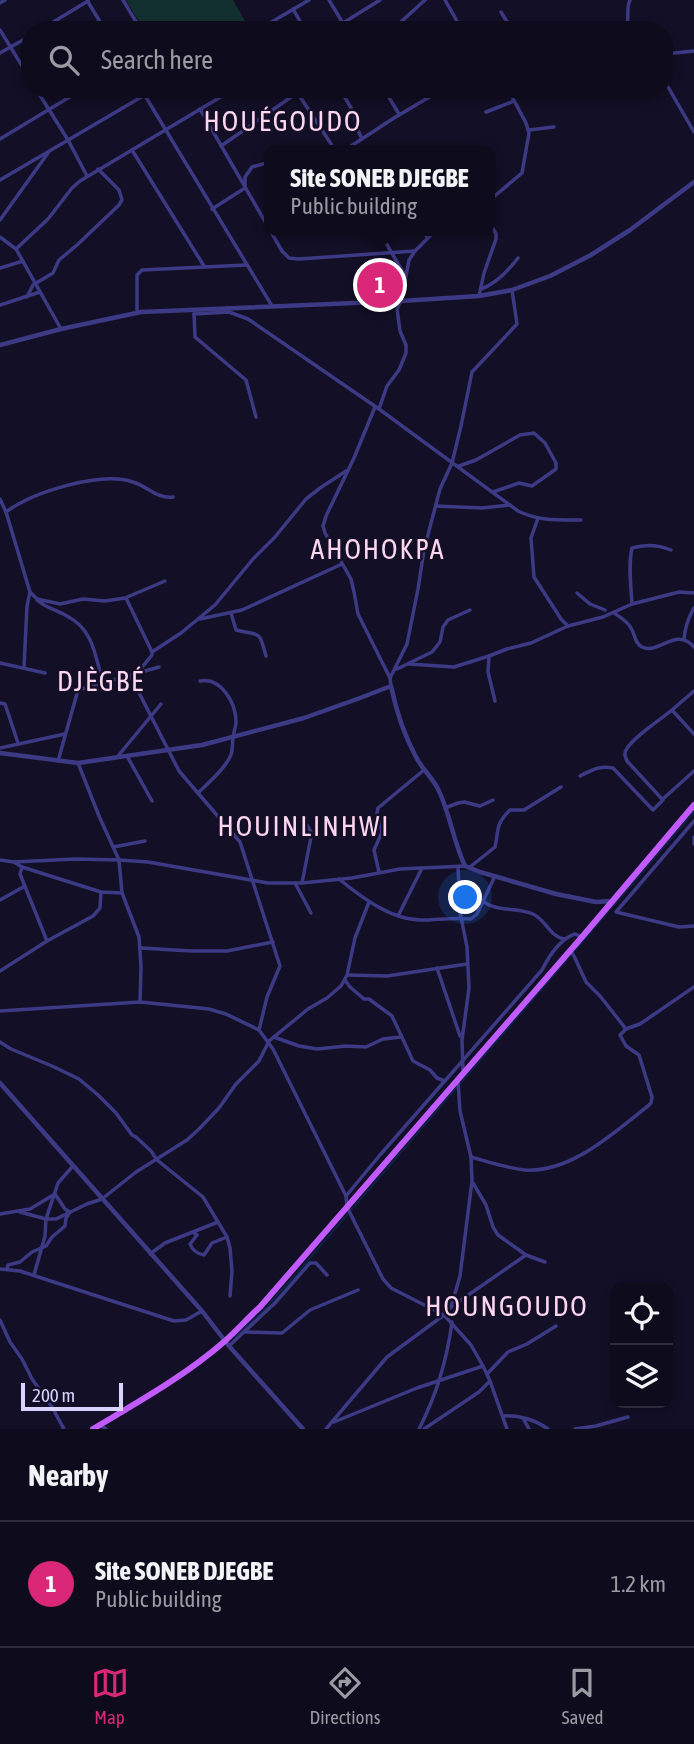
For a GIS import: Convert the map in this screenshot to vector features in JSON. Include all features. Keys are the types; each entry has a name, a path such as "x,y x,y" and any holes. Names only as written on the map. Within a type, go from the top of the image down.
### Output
{"main road":[{"path":"100,1428 227,1344 272,1300 347,1207 572,953 582,937 694,805"}],"street":[{"path":"0,3 5,0"},
{"path":"123,0 136,21"},
{"path":"273,21 309,0"},
{"path":"329,0 342,21"},
{"path":"346,21 380,0"},
{"path":"402,21 425,0"},
{"path":"445,0 457,21"},
{"path":"629,21 627,9 630,0"},
{"path":"55,21 88,1 100,21"},
{"path":"293,9 300,21"},
{"path":"501,12 506,21"},
{"path":"0,30 21,65"},
{"path":"0,53 21,41"},
{"path":"673,53 694,51"},
{"path":"673,96 694,132"},
{"path":"42,98 87,176"},
{"path":"0,139 68,98"},
{"path":"0,171 2,179 141,98"},
{"path":"145,98 272,306"},
{"path":"16,249 48,219 72,188 87,176 219,98"},
{"path":"221,146 286,98"},
{"path":"301,98 332,145"},
{"path":"346,98 355,113 362,139"},
{"path":"389,98 399,115"},
{"path":"353,145 428,98"},
{"path":"495,196 522,173 529,130 512,98"},
{"path":"486,112 514,101"},
{"path":"200,109 264,220"},
{"path":"529,130 554,127"},
{"path":"132,150 204,266"},
{"path":"0,220 49,151"},
{"path":"245,188 245,177 249,170 264,164"},
{"path":"27,297 31,288 53,273 59,260 122,201 119,190 98,169"},
{"path":"194,311 479,296 512,290 550,276 591,255 630,230 694,182"},
{"path":"212,208 245,188"},
{"path":"479,296 496,239 495,234"},
{"path":"273,236 282,251 292,259 415,251"},
{"path":"382,236 405,276"},
{"path":"429,236 408,260 401,301 397,309 400,331 407,345 406,353 401,366 387,386 323,526 343,564 354,592 358,614 390,678 399,718 416,757 438,789 464,866 461,918 467,947 469,988 461,1040"},
{"path":"0,237 16,249 61,329"},
{"path":"481,289 501,276 518,258"},
{"path":"0,268 23,261"},
{"path":"137,312 137,275 145,269 246,265"},
{"path":"390,678 407,644 424,550 440,489 452,463 472,372 517,324 512,290"},
{"path":"0,305 40,292"},
{"path":"248,307 248,318"},
{"path":"194,311 195,337 246,380 256,417"},
{"path":"0,345 137,312 229,312 248,318 510,505 538,518 581,520"},
{"path":"457,467 520,435 534,433 539,436 556,463 556,469 531,486 519,483 493,492"},
{"path":"138,673 152,652 215,605 306,499 348,470"},
{"path":"6,512 31,498 102,479 132,481 165,498 173,497"},
{"path":"0,499 30,592 44,606 71,618 85,630 91,639 103,683"},
{"path":"436,506 482,508 510,505"},
{"path":"538,518 531,538 534,577 568,626"},
{"path":"632,604 632,548 654,545 671,550"},
{"path":"198,619 242,610 343,564"},
{"path":"37,599 60,604 83,599 105,601 125,598 165,581"},
{"path":"24,667 30,592"},
{"path":"407,664 454,667 531,643 568,626 596,619 632,604 679,592 694,593"},
{"path":"577,593 592,605 605,610"},
{"path":"125,598 152,652"},
{"path":"592,605 596,619"},
{"path":"684,639 689,616 694,608"},
{"path":"395,670 432,652 440,642 443,627 448,620 470,610"},
{"path":"231,613 236,630 255,633 261,638 266,656"},
{"path":"613,613 629,624 638,644 643,648 684,639 694,647"},
{"path":"489,656 488,672 495,701"},
{"path":"0,663 46,673"},
{"path":"58,761 78,690 159,667"},
{"path":"130,675 178,771 240,842 280,966 267,997 259,1030"},
{"path":"198,793 230,757 236,719 226,694 214,682 200,681"},
{"path":"0,750 78,763 202,745 328,710 391,686"},
{"path":"664,798 659,797 627,761 626,750 694,691"},
{"path":"0,703 5,704 18,743"},
{"path":"117,758 161,704"},
{"path":"671,710 694,734"},
{"path":"0,750 18,743 65,734"},
{"path":"127,756 152,801"},
{"path":"78,763 119,860 122,893 139,937 140,1002"},
{"path":"580,776 604,766 613,768 653,810 694,771"},
{"path":"379,872 374,850 382,832 378,808 424,769"},
{"path":"464,866 495,847 499,823 510,810 524,810 561,786"},
{"path":"445,808 464,802 480,806 493,800"},
{"path":"694,821 616,912 679,927 694,926"},
{"path":"302,883 311,837 307,825"},
{"path":"694,838 694,844"},
{"path":"113,846 145,841"},
{"path":"0,860 119,860 180,867 253,881 295,883 400,869 464,866 568,896 596,902 612,901"},
{"path":"14,862 22,867 101,892 122,893"},
{"path":"22,867 20,874 47,940"},
{"path":"398,916 422,868"},
{"path":"339,879 369,902 409,920 422,920 471,919 484,902 495,876"},
{"path":"295,883 311,913"},
{"path":"0,901 25,886"},
{"path":"0,971 47,940 93,916 100,908 101,892"},
{"path":"20,1212 56,1219 87,1203 102,1199 136,1172 187,1140 212,1116 236,1084 259,1061 273,1037 307,1009 335,992 346,977 355,938 369,902"},
{"path":"484,902 498,908 533,914 556,936 565,939"},
{"path":"346,1196 542,970 565,939 575,934 582,937"},
{"path":"141,948 206,952 227,951 273,942"},
{"path":"572,953 586,982 626,1029"},
{"path":"346,977 380,976 467,964"},
{"path":"437,968 461,1040 463,1073"},
{"path":"346,977 350,987 392,1016 413,1061 445,1081"},
{"path":"471,1157 526,1170 548,1168 586,1152 648,1106 652,1097 639,1055 626,1046 620,1035 694,987"},
{"path":"0,1011 140,1002 209,1009 235,1017 259,1030 269,1041 346,1196 347,1207 383,1279 388,1285 452,1322 484,1366 508,1429"},
{"path":"273,1037 317,1049 366,1047 383,1039 401,1037"},
{"path":"0,1042 79,1079 100,1096 157,1160 198,1191 228,1237 232,1271 230,1296"},
{"path":"451,1307 460,1276 472,1181 471,1157 460,1111 458,1079"},
{"path":"0,1083 303,1429"},
{"path":"34,1275 45,1236 46,1219 61,1179 73,1166"},
{"path":"472,1181 486,1205 498,1236 526,1255 545,1262"},
{"path":"0,1214 20,1212 39,1205 55,1194"},
{"path":"55,1194 69,1213"},
{"path":"7,1269 8,1265 20,1262 32,1252 46,1246 65,1226 69,1213"},
{"path":"150,1254 165,1243 218,1222"},
{"path":"193,1232 197,1235 190,1244 191,1247 204,1255 212,1243 228,1237"},
{"path":"45,1236 52,1237"},
{"path":"326,1429 387,1357 451,1307 526,1255"},
{"path":"227,1344 246,1332 272,1300 310,1263 315,1261 327,1275"},
{"path":"0,1269 34,1275 174,1321 186,1320 202,1311"},
{"path":"246,1332 282,1333 310,1310 358,1290"},
{"path":"0,1320 32,1380 64,1429"},
{"path":"421,1429 439,1380 452,1322"},
{"path":"487,1374 508,1352 556,1326"},
{"path":"332,1423 439,1380 484,1366"},
{"path":"421,1429 478,1392 490,1381"},
{"path":"503,1416 523,1418 540,1423 548,1429"},
{"path":"575,1429 628,1417"},
{"path":"523,1418 529,1429"}],"green space":[{"path":"126,0 233,0 245,21 139,21"}],"waterway":[{"path":"235,1337 291,1280 694,812"}],"place":[{"name":"Site SONEB DJEGBE","path":"380,285"}],"district":[{"name":"HOUÉGOUDO","path":"283,121"},
{"name":"AHOHOKPA","path":"378,549"},
{"name":"DJÈGBÉ","path":"101,681"},
{"name":"HOUINLINHWI","path":"304,826"},
{"name":"HOUNGOUDO","path":"507,1306"}]}
